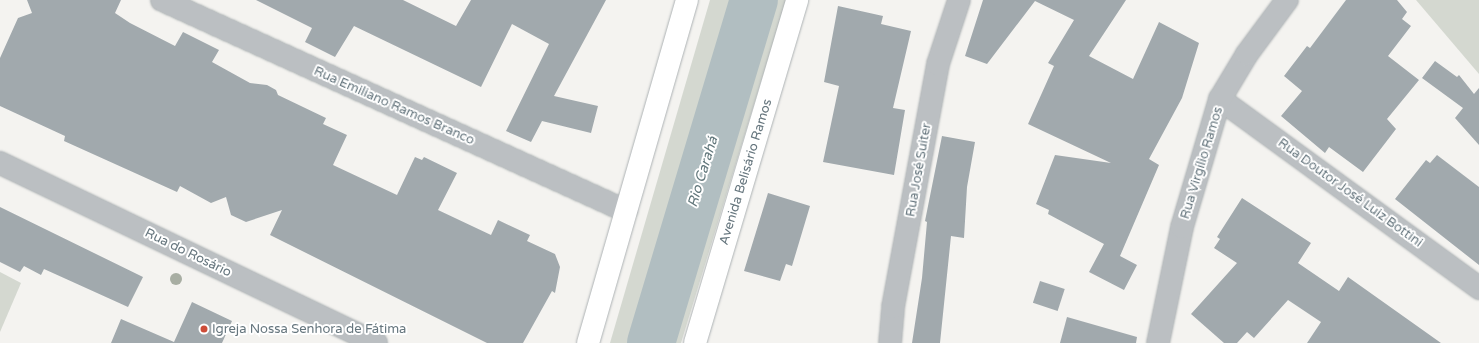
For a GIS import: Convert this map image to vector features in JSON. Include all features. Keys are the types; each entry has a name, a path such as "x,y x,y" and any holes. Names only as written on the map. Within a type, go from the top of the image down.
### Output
{"main road":[{"path":"588,343 687,0"},
{"name":"Avenida Belisário Ramos","path":"696,343 797,0"}],"street":[{"name":"Rua Emiliano Ramos Branco","path":"162,0 626,211"},
{"name":"Rua José Suiter","path":"890,343 893,307 938,64 959,0"},
{"name":"Rua Virgílio Ramos","path":"1158,343 1182,227 1220,99 1247,54 1287,0"},
{"name":"Rua Doutor José Luiz Bottini","path":"1220,99 1479,288"},
{"name":"Rua do Rosário","path":"0,163 376,343"}],"shaded area":[{"path":"710,0 786,0 681,343 610,343"},
{"path":"1416,0 1479,0 1479,74"},
{"path":"0,272 21,283 0,332"}],"building":[{"path":"27,0 121,0 115,13 130,23 175,46 183,32 219,50 212,62 250,83 267,85 276,90 278,95 326,118 323,124 347,135 333,165 397,195 415,157 422,160 424,157 457,173 438,210 491,235 498,220 530,235 527,241 555,254 560,267 555,293 552,291 523,343 487,343 270,235 282,210 246,222 231,215 226,197 211,203 180,186 177,192 64,141 65,136 0,106 0,58 18,18 32,13"},
{"path":"256,0 403,0 456,26 471,0 606,0 554,96 598,106 591,133 542,121 531,142 506,131 549,44 512,24 481,87 354,26 335,57 305,42 312,28"},
{"path":"983,0 1126,0 1089,56 1133,79 1159,22 1199,43 1182,98 1149,159 1159,165 1120,256 1137,265 1124,290 1089,272 1104,244 1048,214 1049,210 1036,204 1055,155 1111,163 1028,124 1054,66 1048,63 1074,20 1035,1 987,64 965,56"},
{"path":"1346,0 1397,0 1407,12 1402,19 1411,26 1388,56 1419,80 1387,119 1396,129 1363,172 1329,147 1325,153 1281,116 1302,91 1284,76 1307,46 1310,48"},
{"path":"838,6 883,16 881,24 911,31 893,108 905,110 894,175 823,162 839,86 824,82"},
{"path":"1435,61 1457,77 1459,75 1474,94 1479,88 1479,145 1455,118 1463,108 1422,78"},
{"path":"942,136 975,142 967,187 964,238 951,236 940,343 912,343 922,278 927,222 925,221"},
{"path":"1437,155 1479,187 1479,265 1395,199 1426,160 1430,163"},
{"path":"768,193 810,206 792,266 786,264 780,281 744,271"},
{"path":"1242,198 1311,243 1298,263 1339,291 1348,277 1441,343 1307,343 1321,322 1288,300 1254,338 1247,332 1237,343 1224,343 1191,314 1237,263 1214,248 1220,239 1217,237"},
{"path":"0,207 143,277 128,307 44,269 41,275 24,266 20,272 0,262"},
{"path":"1040,281 1065,289 1058,311 1033,303"},
{"name":"Igreja Nossa Senhora de Fátima","path":"192,302 232,321 222,343 111,343 121,319 174,342"},
{"path":"1067,317 1137,337 1136,343 1060,343"}],"waterway":[{"name":"Rio Carahá","path":"651,343 754,0"}],"place":[{"name":"Igreja Nossa Senhora de Fátima","path":"204,329"}]}
